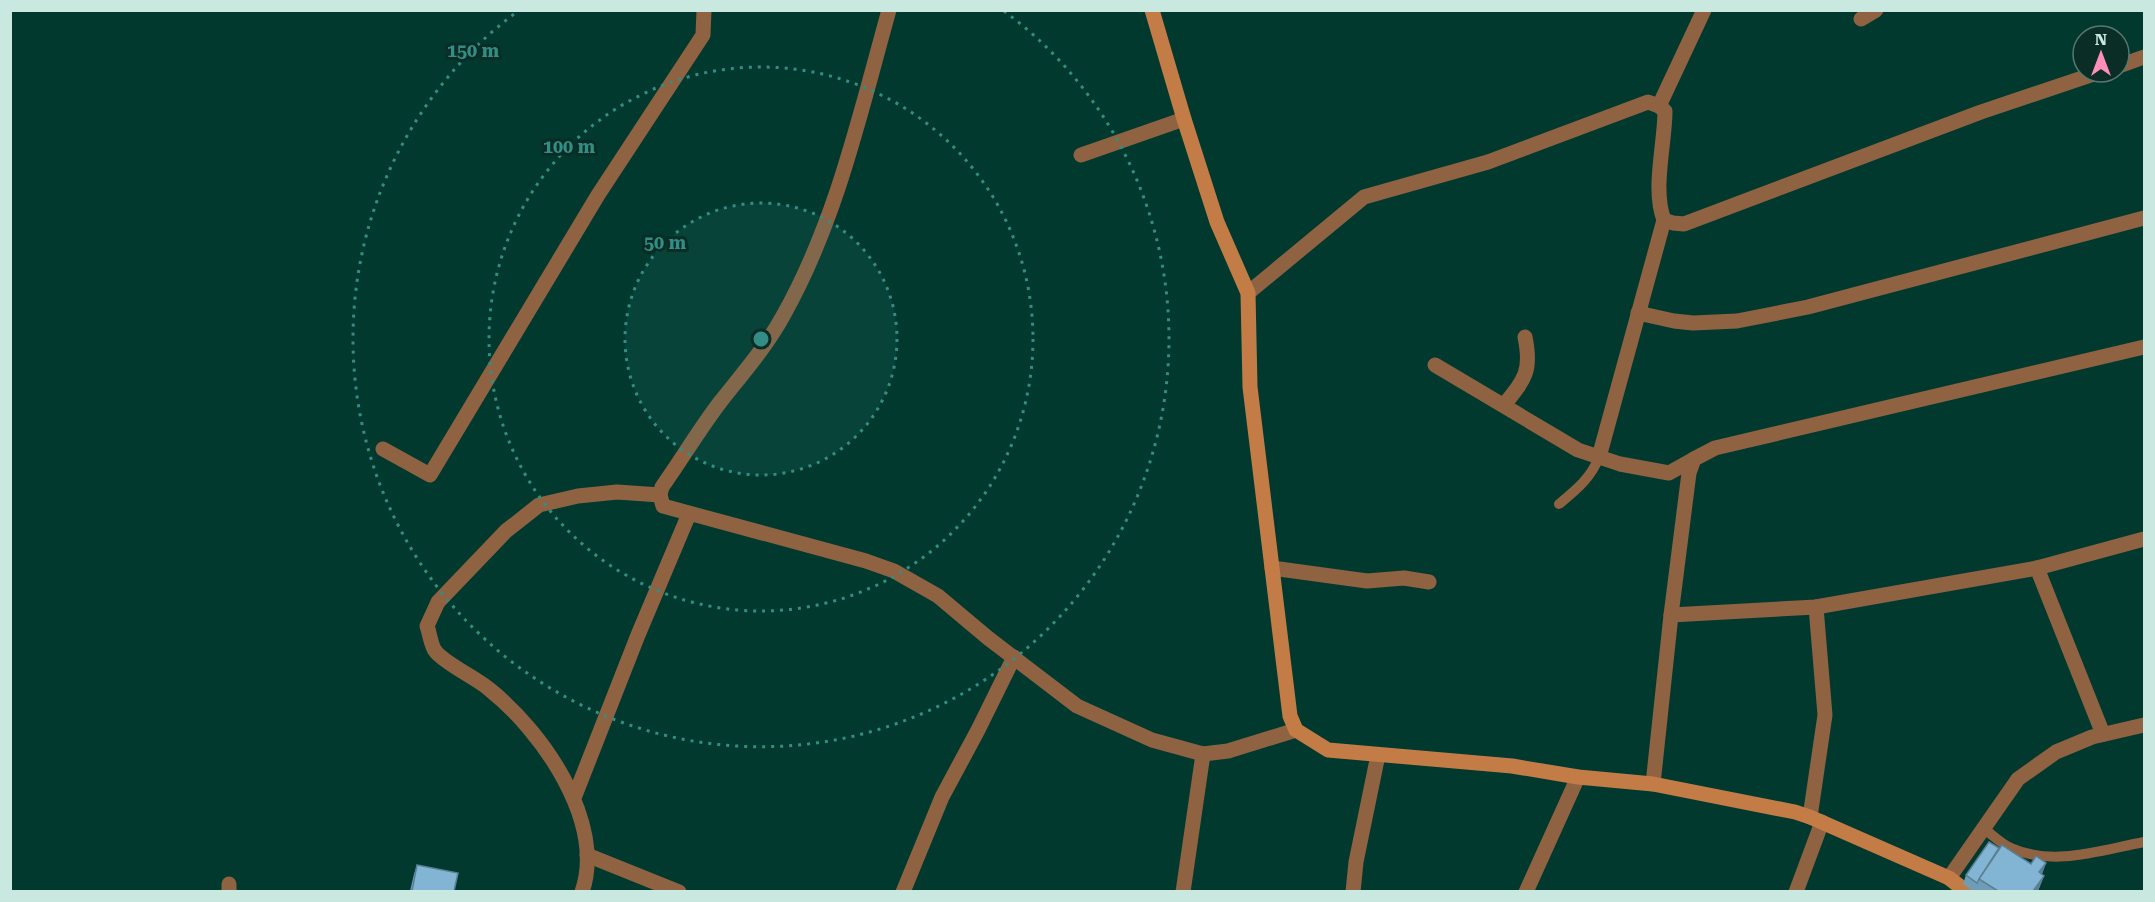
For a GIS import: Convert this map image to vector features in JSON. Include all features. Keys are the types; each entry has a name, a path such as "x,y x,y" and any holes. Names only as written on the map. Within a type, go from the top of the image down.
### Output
{"street":[{"path":"383,449 430,475 598,195 703,34 704,10"},
{"path":"889,10 854,138 828,214 784,316 757,358 721,402 662,487 660,495 663,506 866,561 894,571 938,596 1077,706 1152,740 1203,754 1228,751 1296,730"},
{"path":"1152,10 1217,222 1248,293 1250,387 1290,716 1296,730 1328,750 1512,766 1578,777 1653,784 1816,820 1949,878 1967,891"},
{"path":"1659,106 1704,10"},
{"path":"1861,19 1876,10"},
{"path":"1664,220 1673,224 1696,221 1981,112 2071,82"},
{"path":"1248,293 1364,198 1488,162 1648,102 1659,106 1665,111 1660,186 1661,210 1664,220 1599,457"},
{"path":"1081,154 1184,119"},
{"path":"1638,313 1693,323 1737,321 1808,307 2145,218"},
{"path":"1504,405 1527,371 1529,356 1525,337"},
{"path":"1435,365 1578,450 1620,464 1669,472 1715,448 2145,347"},
{"path":"1653,784 1689,473 1695,459"},
{"path":"582,891 587,877 587,839 574,798 534,732 490,690 435,652 428,626 438,603 506,531 539,505 578,496 617,492 660,495"},
{"path":"574,798 638,635 689,514"},
{"path":"1671,615 1816,607 2037,568 2145,539"},
{"path":"1272,568 1357,580 1404,578 1429,582"},
{"path":"2037,568 2103,734"},
{"path":"1796,891 1816,820 1825,715 1816,607"},
{"path":"903,891 942,797 1014,657"},
{"path":"1949,878 2018,779 2055,752 2092,737 2145,725"},
{"path":"1183,891 1203,754"},
{"path":"1353,891 1356,862 1378,754"},
{"path":"1526,891 1578,777"},
{"path":"587,855 679,891"}],"lane":[{"path":"1559,504 1594,471 1599,457"},
{"path":"1984,829 2008,847 2053,858 2145,842"}],"building":[{"path":"1989,842 1999,848 1977,883 1966,875"},
{"path":"2002,845 2031,864 2036,856 2046,863 2039,872 2044,876 2033,891 1998,891 1979,879"},
{"path":"417,865 458,873 454,891 412,891"}]}
